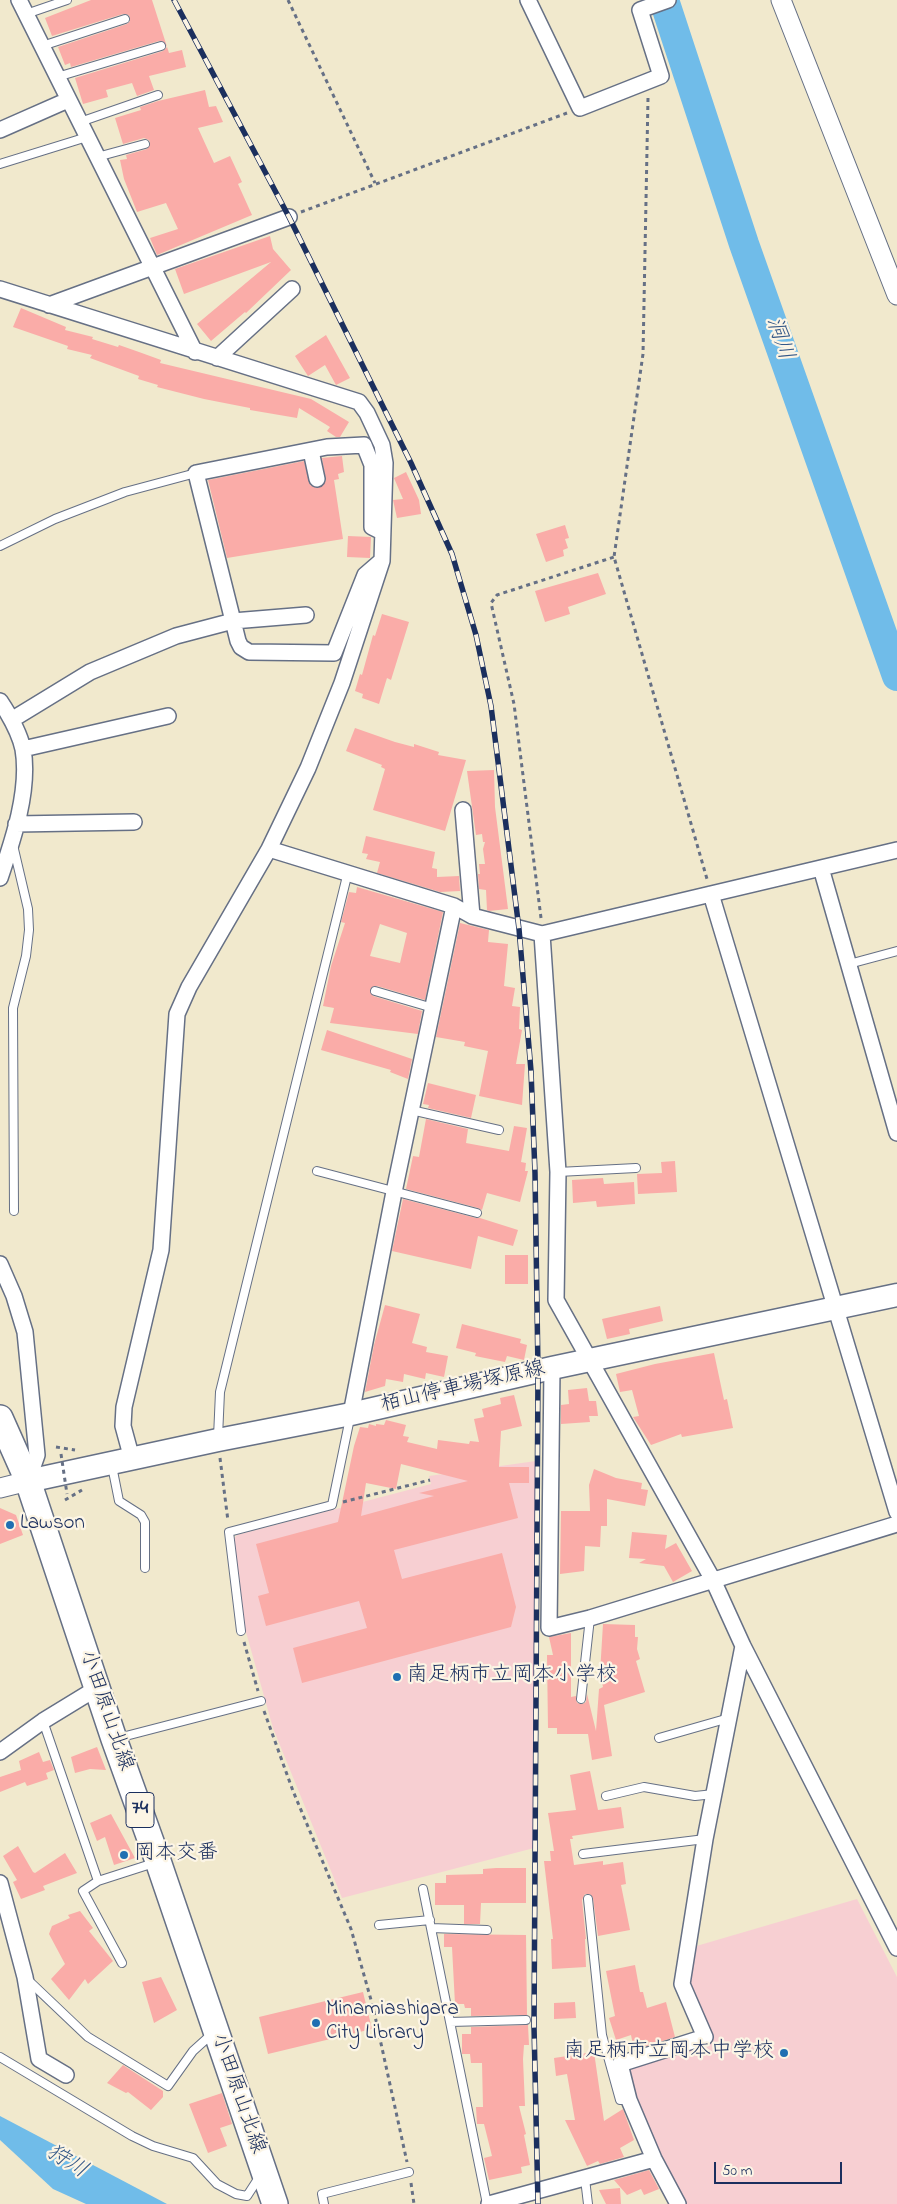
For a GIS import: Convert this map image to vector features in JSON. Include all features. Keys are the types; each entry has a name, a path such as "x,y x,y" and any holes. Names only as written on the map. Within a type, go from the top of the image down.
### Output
{"main road":[{"name":"栢山停車場塚原線","path":"28,1481 218,1440 351,1414 552,1368 897,1295"},
{"name":"小田原山北線","path":"0,1418 28,1481 96,1688 158,1861 275,2204"}],"street":[{"path":"19,0 68,100 154,266 195,352"},
{"path":"528,0 580,108 661,76 640,10 668,0"},
{"path":"781,0 897,294"},
{"path":"0,130 68,100"},
{"path":"48,305 289,217"},
{"path":"0,289 195,352 345,396 358,402 367,413 382,445 385,463 382,561 342,684 308,768 269,849 189,987 178,1014 161,1250 124,1406 122,1461"},
{"path":"217,358 292,289"},
{"path":"382,532 372,527 372,465 364,445 327,447 196,473 233,621 241,647 249,652 334,653 365,575 382,561"},
{"path":"311,451 317,479"},
{"path":"12,719 90,672 176,636 233,621 306,615"},
{"path":"0,701 12,719 22,749 24,775 16,824 0,878"},
{"path":"22,749 168,716"},
{"path":"463,810 472,916"},
{"path":"16,824 134,822"},
{"path":"269,849 454,906 472,916 542,934 897,850"},
{"path":"821,868 897,1133"},
{"path":"711,894 897,1512"},
{"path":"351,1414 394,1192 454,906"},
{"path":"542,934 558,1172 556,1300 713,1580 743,1646 897,1948"},
{"path":"0,1264 14,1296 25,1332 37,1455 28,1481 0,1488"},
{"path":"552,1368 549,1628 590,1618 897,1524"},
{"path":"678,2204 654,2159 629,2100 620,2064 704,2037 682,1984 705,1839 743,1646"},
{"path":"0,1752 43,1721 96,1688"},
{"path":"0,1884 25,1977 39,2059 66,2075"},
{"path":"488,2204 654,2159"}],"lane":[{"path":"26,14 67,0"},
{"path":"42,46 125,19"},
{"path":"57,77 160,46"},
{"path":"80,122 158,95"},
{"path":"0,164 87,137"},
{"path":"97,157 146,144"},
{"path":"0,546 54,519 125,492 196,473"},
{"path":"12,841 28,909 29,930 26,956 12,1008 14,1211"},
{"path":"218,1440 220,1392 348,872"},
{"path":"849,964 897,951"},
{"path":"375,991 432,1008"},
{"path":"411,1110 499,1130"},
{"path":"558,1172 636,1168"},
{"path":"317,1171 477,1213"},
{"path":"241,1632 229,1532 332,1505 351,1414"},
{"path":"122,1461 120,1501 141,1515 145,1522 146,1568"},
{"path":"581,1699 590,1618"},
{"path":"114,1739 261,1701"},
{"path":"659,1738 729,1718"},
{"path":"43,1721 98,1881"},
{"path":"606,1796 644,1787 695,1796 714,1794"},
{"path":"583,1854 705,1839"},
{"path":"122,1963 83,1891 98,1881 158,1861"},
{"path":"423,1890 488,2204"},
{"path":"588,1899 602,2035 620,2100 629,2100"},
{"path":"379,1925 430,1924 487,1930"},
{"path":"25,1977 88,2037 168,2086 193,2051 216,2030"},
{"path":"450,2022 526,2020"},
{"path":"0,2057 132,2136 153,2146 194,2158 217,2184 236,2194 246,2196 263,2170"},
{"path":"324,2204 322,2194 409,2172"},
{"path":"585,2179 588,2204"}],"path":[{"path":"288,0 375,183"},
{"path":"649,81 643,354 614,557 711,894"},
{"path":"289,217 375,183 580,108"},
{"path":"542,934 514,704 491,603 498,595 614,557"},
{"path":"218,1440 229,1532"},
{"path":"61,1454 67,1494"},
{"path":"332,1505 430,1480"},
{"path":"241,1632 261,1701 293,1791 351,1929 373,2007 409,2172 414,2204"}],"shaded area":[{"name":"南足柄市立岡本小学校","path":"536,1461 534,1848 342,1898 273,1728 244,1625 233,1540 237,1535 431,1484 429,1476"},
{"name":"南足柄市立岡本中学校","path":"857,1899 897,1977 897,2204 681,2204 667,2180 627,2075 632,2066 710,2041 687,1980 693,1947"}],"water":[{"name":"狩川","path":"0,2116 167,2204 86,2204 53,2189 0,2140"}],"building":[{"path":"91,0 152,0 169,53 182,50 186,67 149,76 154,90 137,96 132,83 106,90 108,97 83,104 75,78 163,51 167,47 164,42 159,41 71,67 70,63 65,65 58,47 127,24 130,21 129,15 123,14 52,36 45,18"},
{"path":"205,90 209,107 216,106 223,122 198,128 214,163 230,156 242,182 238,184 252,215 157,255 150,238 178,229 166,203 137,212 124,179 120,160 127,159 126,155 147,149 150,143 149,140 144,138 123,144 115,118 141,110 140,107 158,101"},
{"path":"270,236 273,249 291,270 246,313 211,341 197,324 271,262 184,294 175,269"},
{"path":"21,308 66,327 65,330 93,337 92,339 118,347 119,345 161,360 160,363 311,399 349,422 340,437 336,437 327,431 330,427 299,408 297,418 250,410 250,408 157,387 158,385 138,379 139,376 90,358 92,355 67,349 68,346 13,327"},
{"path":"326,335 350,378 336,385 325,365 308,376 295,356"},
{"path":"342,456 344,472 338,474 339,479 334,480 343,539 227,558 208,480 304,461 310,485 318,488 326,481 322,458"},
{"path":"406,472 419,500 421,514 397,518 393,500 403,499 394,478"},
{"path":"565,525 569,538 565,539 568,548 563,550 564,556 546,562 536,534"},
{"path":"348,536 371,537 370,558 347,557"},
{"path":"598,573 606,594 568,607 570,614 545,622 535,591"},
{"path":"382,614 409,622 391,680 387,678 379,704 362,698 363,694 355,691 360,674 362,675 373,635 375,636"},
{"path":"355,728 395,742 414,747 414,744 439,752 438,755 466,760 445,831 373,810 385,769 381,767 382,765 346,751"},
{"path":"494,770 495,807 508,909 489,911 487,910 486,890 479,889 478,874 480,874 479,864 485,864 483,849 485,842 483,842 482,834 476,835 467,771"},
{"path":"366,836 435,852 432,868 437,869 437,877 459,876 460,891 440,892 377,873 380,862 366,859 368,854 362,853"},
{"path":"357,887 443,912 425,1000 377,986 372,987 370,990 373,996 422,1011 418,1034 330,1023 334,1008 323,1006 331,966 345,923 341,922 349,892 356,893","holes":["380,924 407,933 400,963 370,956"]},
{"path":"460,923 489,930 488,942 508,944 504,986 515,988 512,1006 520,1007 519,1029 522,1030 516,1064 525,1064 522,1105 479,1096 488,1051 464,1046 465,1042 436,1037"},
{"path":"327,1030 412,1059 408,1079 390,1072 391,1070 321,1050"},
{"path":"428,1083 476,1095 471,1118 428,1108 429,1105 423,1104"},
{"path":"426,1119 468,1129 466,1143 509,1151 514,1126 527,1128 521,1162 526,1163 525,1171 528,1171 520,1202 487,1193 482,1210 406,1189 413,1156 419,1157"},
{"path":"675,1161 677,1192 638,1194 637,1174 662,1173 661,1162"},
{"path":"603,1178 604,1184 634,1182 635,1204 597,1207 596,1201 573,1203 572,1180"},
{"path":"403,1199 480,1218 518,1230 513,1246 478,1236 471,1269 392,1251"},
{"path":"505,1255 528,1255 528,1284 505,1284"},
{"path":"385,1305 420,1314 412,1343 427,1347 426,1352 448,1356 444,1377 426,1373 425,1379 404,1374 403,1382 386,1379 385,1386 365,1392 374,1345"},
{"path":"660,1306 663,1321 629,1329 630,1334 607,1339 602,1319"},
{"path":"462,1324 521,1339 520,1343 527,1345 524,1360 507,1356 505,1362 475,1356 476,1353 456,1348"},
{"path":"714,1353 724,1400 727,1399 733,1428 682,1437 681,1434 651,1445 633,1417 639,1416 632,1390 620,1392 616,1374 655,1364"},
{"path":"587,1388 589,1401 596,1401 598,1416 589,1416 590,1422 561,1424 561,1405 569,1404 568,1390"},
{"path":"514,1395 522,1426 501,1431 499,1467 529,1467 529,1483 509,1483 518,1518 394,1550 402,1579 502,1553 516,1607 511,1627 302,1683 293,1648 367,1628 359,1601 266,1626 258,1596 269,1593 256,1544 338,1522 354,1446 360,1427 368,1428 369,1424 376,1426 376,1424 384,1425 386,1420 406,1425 403,1436 409,1437 407,1442 437,1449 438,1440 469,1444 470,1441 479,1442 474,1419 484,1417 482,1409 501,1404 500,1398","holes":["401,1464 468,1481 419,1493 434,1496 361,1516 366,1483 396,1489"]},
{"path":"594,1469 616,1478 642,1483 641,1489 648,1490 645,1506 607,1499 607,1526 601,1526 600,1547 585,1546 584,1571 560,1574 561,1511 590,1511 589,1485"},
{"name":"Lawson","path":"0,1508 16,1515 23,1535 0,1544"},
{"path":"632,1532 667,1535 665,1549 676,1543 692,1571 673,1582 664,1566 639,1563 646,1559 629,1558"},
{"path":"603,1624 635,1625 635,1637 638,1637 637,1649 640,1659 636,1661 645,1692 604,1705 612,1756 592,1760 588,1734 557,1734 557,1728 548,1728 547,1655 553,1655 549,1637 571,1633 571,1697 576,1696 577,1703 583,1704 586,1702 587,1694 596,1731 599,1689 603,1687 600,1673"},
{"path":"97,1747 106,1770 90,1769 75,1773 71,1757"},
{"path":"39,1752 43,1762 50,1760 54,1770 46,1773 48,1779 27,1786 25,1782 0,1792 0,1777 21,1770 19,1761"},
{"path":"590,1771 598,1810 621,1807 624,1828 572,1836 573,1839 570,1839 574,1865 603,1861 603,1865 623,1862 626,1884 621,1885 630,1930 598,1936 593,1898 590,1894 585,1894 582,1900 586,1939 586,1967 552,1969 551,1939 553,1939 544,1861 551,1861 550,1851 554,1851 548,1813 576,1810 570,1775"},
{"path":"111,1814 135,1858 114,1865 105,1837 97,1841 90,1823"},
{"path":"18,1846 35,1873 65,1853 77,1873 43,1886 45,1890 21,1899 13,1882 17,1880 3,1856"},
{"path":"526,1868 526,1903 481,1903 480,1924 464,1924 464,1905 435,1905 435,1883 446,1883 446,1875 483,1874 483,1869"},
{"path":"80,1911 93,1928 89,1931 113,1961 88,1984 85,1979 69,2000 51,1979 65,1964 49,1934 52,1926 70,1918 68,1915"},
{"path":"444,1934 526,1935 527,2015 471,2016 471,2008 465,2008 464,2004 455,2004 452,1947 444,1947"},
{"path":"635,1965 640,1992 643,1992 647,2008 666,2002 675,2037 634,2050 631,2035 616,2040 609,2018 615,2016 606,1971"},
{"path":"161,1977 177,2010 154,2023 142,1982"},
{"name":"Minamiashigara City Library","path":"363,1992 372,2029 268,2054 259,2017"},
{"path":"575,2002 576,2018 554,2019 554,2003"},
{"path":"528,2025 529,2045 524,2045 523,2059 525,2106 519,2106 526,2134 524,2135 530,2165 521,2167 522,2173 489,2180 484,2158 492,2156 484,2124 477,2124 476,2107 483,2107 482,2063 471,2063 470,2054 462,2054 462,2034 471,2034 471,2027"},
{"path":"594,2052 604,2121 623,2109 634,2140 620,2148 624,2157 600,2164 598,2161 587,2166 565,2120 575,2120 567,2074 556,2076 554,2058"},
{"path":"123,2065 163,2091 163,2097 151,2110 128,2092 126,2093 107,2083"},
{"path":"222,2093 232,2124 220,2128 227,2146 208,2153 189,2104"},
{"path":"649,2170 659,2189 644,2195 641,2189 627,2195 614,2180"},
{"path":"620,2188 621,2204 606,2204 599,2190"}],"waterway":[{"name":"洞川","path":"664,0 744,244 897,676"}],"railway":[{"path":"174,0 289,217 411,463 452,554 476,635 491,706 519,929 531,1071 535,1173 538,1371 534,2026 538,2204"}],"place":[{"name":"Lawson","path":"10,1525"},
{"name":"南足柄市立岡本小学校","path":"397,1677"},
{"name":"岡本交番","path":"124,1855"},
{"name":"Minamiashigara City Library","path":"316,2023"},
{"name":"南足柄市立岡本中学校","path":"784,2053"}]}
